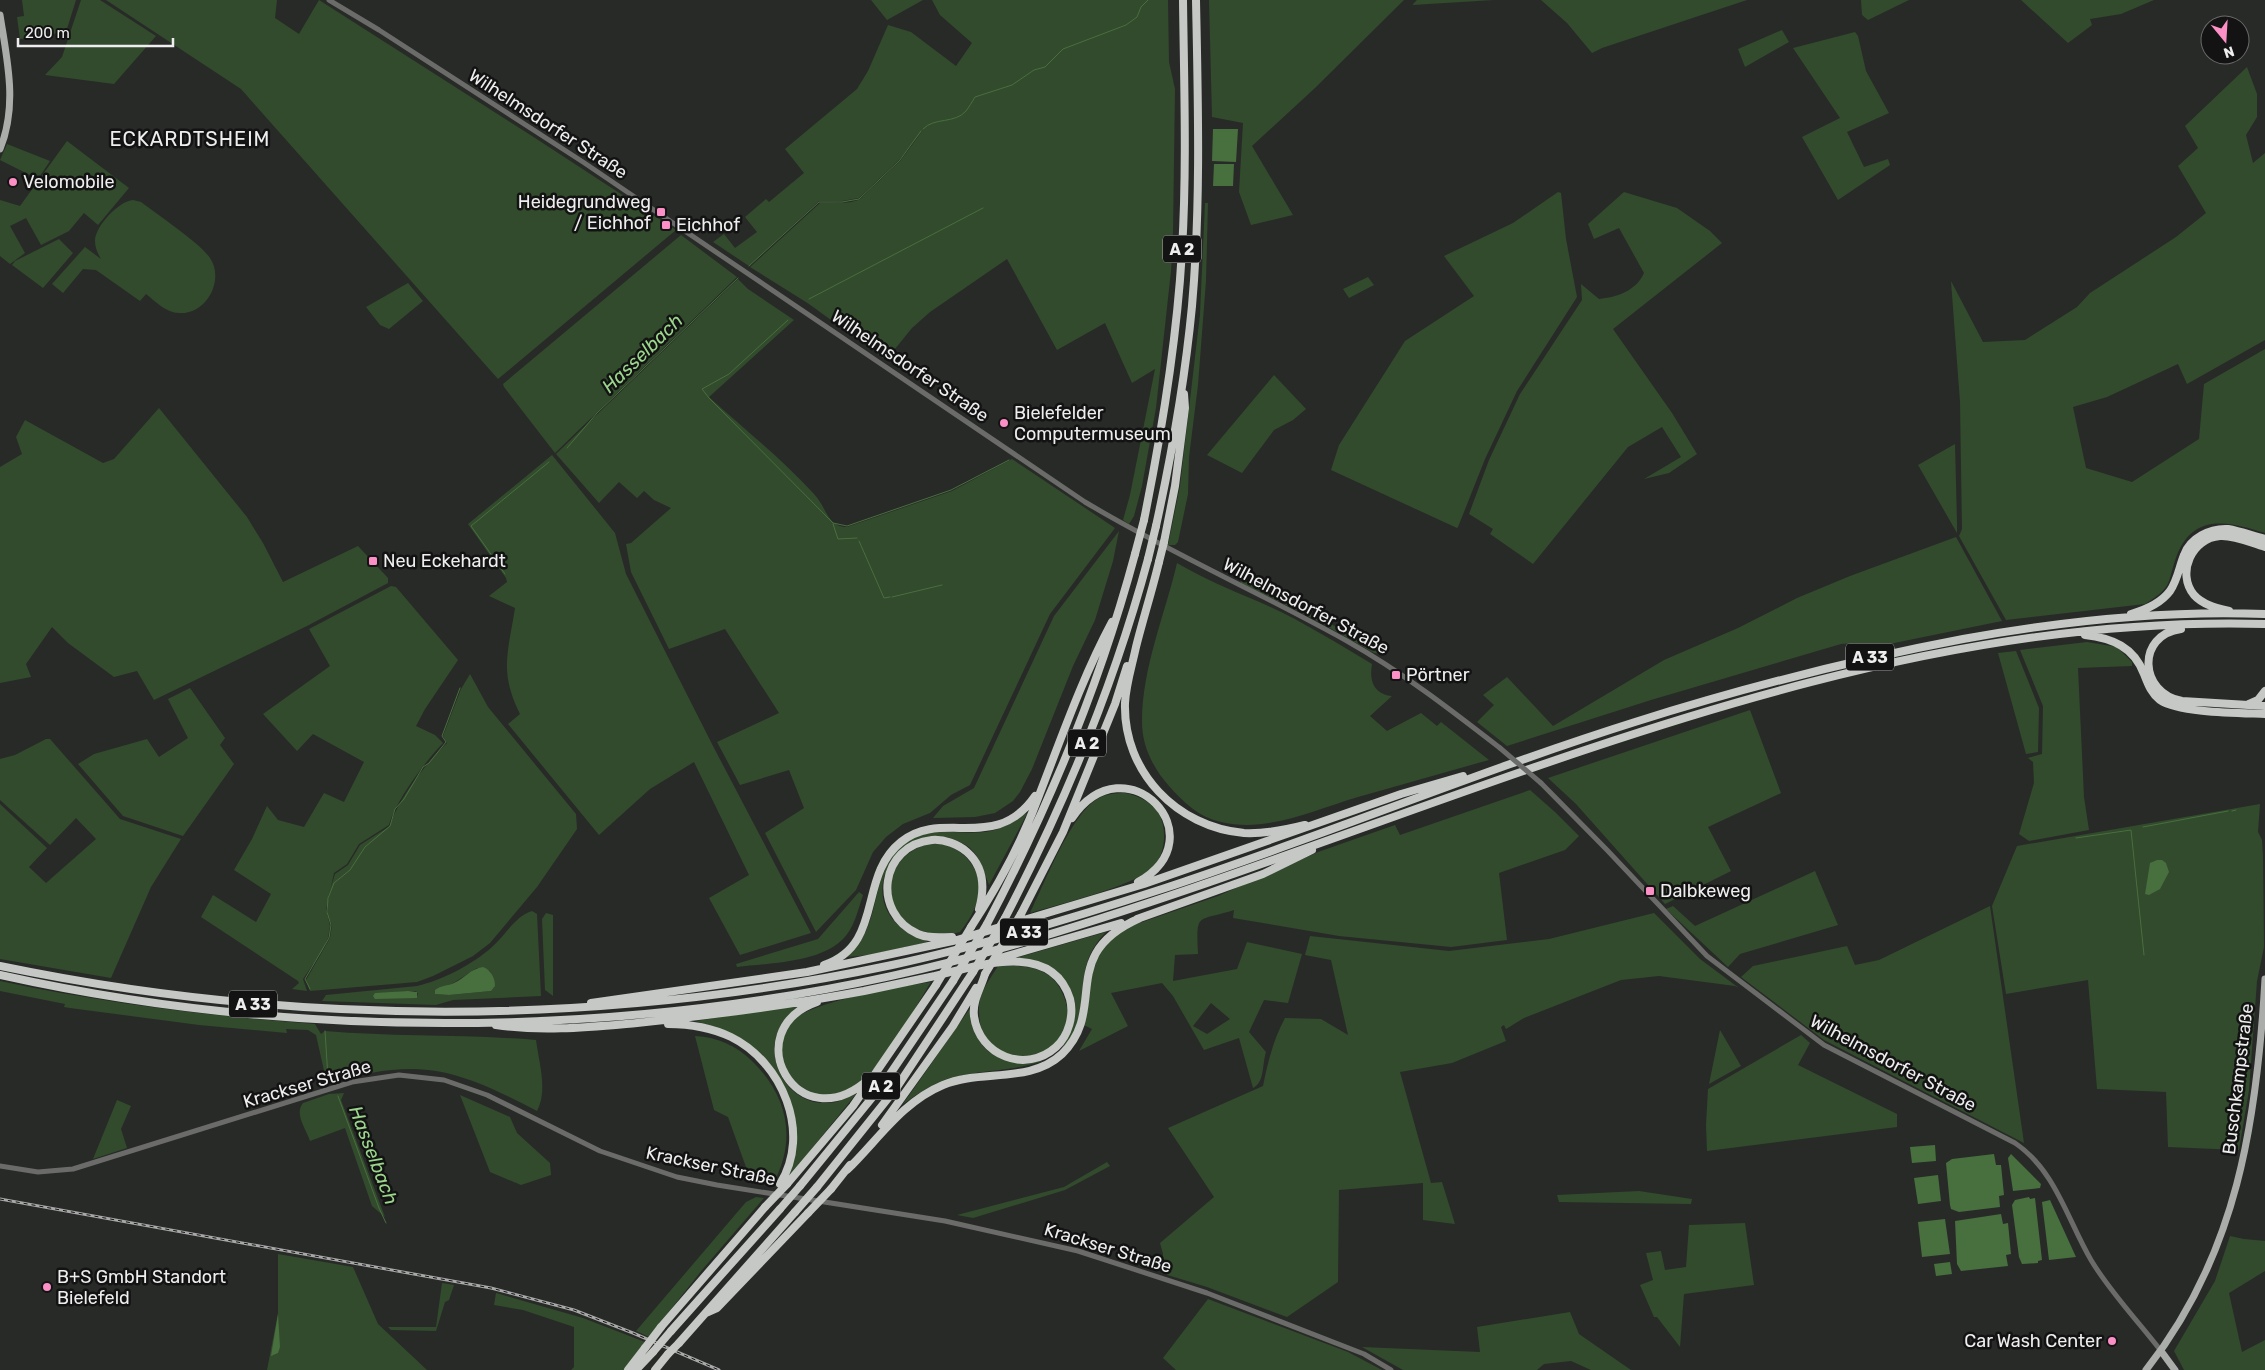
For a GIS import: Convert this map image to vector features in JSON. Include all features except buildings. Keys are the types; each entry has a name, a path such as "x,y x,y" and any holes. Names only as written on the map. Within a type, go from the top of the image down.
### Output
{"highway":[{"name":"A 2","path":"636,1370 649,1350 671,1332 800,1186 884,1083 954,981 987,927 1023,855 1056,784 1087,707 1122,605 1144,520 1161,435 1178,304 1184,193 1182,0"},
{"name":"A 2","path":"655,1370 796,1212 897,1087 1005,918 1039,853 1080,763 1114,670 1148,559 1183,382 1192,305 1197,192 1196,0"},
{"path":"847,1170 953,1026 1021,914 1063,832 1114,704 1138,637 1159,562 1175,486 1185,408 1183,382"},
{"path":"2115,618 2145,610 2163,598 2175,583 2187,548 2202,535 2211,531 2230,530 2265,539"},
{"path":"2241,613 2210,606 2194,594 2189,586 2186,575 2190,557 2204,541 2220,536 2232,537 2265,547"},
{"path":"628,1370 649,1350 661,1327 853,1106 936,985 976,919 1014,849 1087,676 1105,636 1122,605"},
{"name":"A 33","path":"0,966 126,989 264,1005 388,1012 540,1010 610,1006 737,992 849,974 950,952 1016,934 1168,887 1630,723 1733,692 1841,663 2009,631 2115,618 2241,613 2265,614"},
{"path":"2245,623 2228,628 2172,630 2154,645 2148,664 2156,686 2161,692 2174,699 2265,706"},
{"name":"A 33","path":"0,976 108,996 233,1012 344,1020 475,1022 549,1020 656,1012 808,991 884,976 1010,946 1060,931 1171,896 1565,757 1738,703 1907,660 1983,645 2068,632 2143,626 2265,624"},
{"path":"2068,632 2098,636 2121,644 2138,662 2152,693 2169,705 2184,708 2265,714"},
{"path":"1138,637 1125,702 1128,734 1143,772 1150,783 1170,803 1190,817 1209,826 1245,833 1271,832 1340,816"},
{"path":"2247,705 2258,700 2265,692"},
{"path":"540,1010 799,972 891,955 1124,890 1432,784 1488,772"},
{"path":"799,972 828,964 851,948 865,926 875,883 882,863 900,843 924,831 981,829 1002,824 1026,808 1043,784"},
{"path":"1063,832 1084,803 1091,797 1111,789 1134,790 1148,795 1156,802 1163,811 1169,828 1169,846 1166,854 1152,873 1124,890"},
{"path":"970,970 1140,918 1263,874 1346,834"},
{"path":"976,919 983,891 983,882 977,864 966,850 949,842 931,840 910,846 895,862 888,878 888,896 893,911 904,925 918,934 938,938 987,927"},
{"path":"706,1313 717,1308 808,1214 899,1114 934,1089 968,1078 1023,1073 1049,1063 1060,1055 1070,1045 1080,1025 1087,976 1097,949 1118,929 1140,918"},
{"path":"475,1022 541,1029 626,1024 741,1011 842,995 970,970 995,963 1021,962 1042,966 1058,978 1068,992 1072,1012 1069,1028 1058,1046 1040,1057 1030,1060 1012,1059 993,1051 979,1032 974,1015 974,1005 985,974"},
{"path":"842,995 810,1005 792,1016 786,1023 778,1047 782,1071 796,1089 821,1099 848,1094 858,1089 879,1069"},
{"path":"626,1024 679,1024 716,1031 745,1046 762,1060 783,1090 792,1118 792,1149 784,1184"}],"main road":[{"path":"0,16 11,93 9,119 0,149"},
{"name":"Buschkampstraße","path":"2146,1370 2161,1351 2193,1299 2209,1266 2227,1220 2242,1168 2257,1075 2265,979"},
{"path":"2161,1351 2175,1370"}],"street":[{"name":"Wilhelmsdorfer Straße","path":"329,0 387,35 583,162 1085,502 1146,538 1364,651 1437,699 1500,748 1540,783 1607,850 1694,944 1796,1026 1824,1045 2015,1143 2027,1151 2051,1180 2096,1268 2161,1351"},
{"name":"Krackser Straße","path":"0,1166 38,1172 73,1169 352,1082 398,1075 429,1077 473,1088 576,1140 646,1168 716,1185 945,1221 1078,1251 1207,1293 1364,1354 1391,1370"}],"shaded area":[{"path":"22,0 76,0 66,32 20,39 17,17 24,16"},
{"path":"81,0 100,0 156,36 114,84 45,75 62,57"},
{"path":"106,0 277,0 275,18 299,34 319,0 676,230 498,379 241,89"},
{"path":"871,0 923,0 887,20"},
{"path":"932,0 1168,0 1169,62 1175,89 1171,271 1156,408 1142,486 1134,516 1129,524 1123,520 1130,495 1155,369 1132,383 1105,323 1057,350 1007,259 930,312 912,328 886,360 809,304 750,267 820,203 845,203 860,199 901,160 923,130 900,159 859,198 842,201 819,201 749,266 713,242 724,234 735,248 757,232 745,217 766,199 769,202 804,173 785,149 857,89 868,71 888,25 911,32 956,66 972,43 940,15"},
{"path":"1209,0 1404,0 1315,88 1252,146 1293,215 1251,225 1239,192 1243,123 1212,117"},
{"path":"1417,0 1494,0 1412,5"},
{"path":"1541,0 1747,0 1592,53 1567,23"},
{"path":"1861,0 1909,0 1868,20 1862,15"},
{"path":"2021,0 2154,0 2121,14 2090,19 2092,25 2068,43"},
{"path":"1782,30 1789,42 1745,67 1738,49"},
{"path":"1855,32 1858,36 1866,71 1889,113 1847,132 1864,167 1888,159 1890,165 1838,200 1802,137 1840,118 1793,48"},
{"path":"2247,67 2257,94 2257,117 2246,135 2253,163 2265,153 2265,340 2187,384 2178,364 2107,397 2073,407 2086,468 2132,482 2199,439 2204,384 2265,349 2265,533 2226,524 2203,526 2184,541 2165,588 2155,598 2145,604 2006,620 1959,536 1962,529 1960,402 1951,281 1983,342 2025,340 2077,307 2090,293 2176,237 2206,213 2178,166 2198,148 2185,126"},
{"path":"1213,129 1238,129 1236,162 1212,161"},
{"path":"67,141 129,188 98,225 84,213 69,231 41,245 26,218 10,226 25,253 10,264 0,256 0,200 20,206"},
{"path":"7,144 50,161 38,179 0,160"},
{"path":"1214,164 1234,164 1233,186 1213,186"},
{"path":"1558,192 1561,193 1566,239 1577,297 1517,391 1485,459 1458,527 1331,470 1339,445 1405,341 1474,296 1444,256 1513,223"},
{"path":"1624,192 1677,208 1710,231 1722,243 1613,329 1672,413 1697,454 1669,473 1644,479 1681,457 1662,427 1628,447 1533,564 1490,534 1493,529 1469,514 1489,460 1520,394 1582,300 1581,284 1599,299 1606,298 1619,295 1631,289 1644,273 1619,228 1594,239 1588,224"},
{"path":"127,201 141,202 178,229 210,258 214,267 214,286 205,302 197,308 189,312 179,313 170,311 146,294 140,301 96,270 83,269 63,293 52,284 85,247 101,259 95,244 99,228 115,209"},
{"path":"1205,203 1208,203 1206,281 1198,385 1189,457 1188,494 1178,542 1175,545 1168,545 1180,486 1200,314"},
{"path":"681,235 737,277 555,453 503,384"},
{"path":"59,239 73,253 43,288 12,265 15,261"},
{"path":"1368,277 1374,285 1349,298 1343,289"},
{"path":"738,279 748,289 794,320 709,397 802,481 818,499 835,524 847,527 952,491 1012,459 1115,528 1050,614 970,785 951,795 930,813 903,824 886,837 873,852 856,890 816,932 765,833 804,808 789,770 740,785 717,742 779,713 725,629 669,649 631,572 626,544 631,543 671,508 654,500 644,491 637,498 619,482 599,503 556,454"},
{"path":"408,283 423,301 389,329 380,325 366,307"},
{"path":"1274,375 1306,409 1293,420 1274,430 1242,473 1207,455"},
{"path":"159,408 247,517 283,582 358,546 388,578 388,583 307,626 154,700 137,671 114,677 68,643 52,627 26,664 31,677 0,683 0,467 22,454 16,437 25,420 103,463 114,459"},
{"path":"1955,444 1957,522 1957,533 1918,465"},
{"path":"552,455 615,533 626,574 811,933 740,955 709,898 749,875 694,762 650,789 599,835 508,724 520,714 513,699 507,674 508,650 515,608 489,596 507,582 506,578 468,524"},
{"path":"1119,531 1113,561 1095,620 1073,666 1032,769 1020,792 1013,801 995,813 975,817 933,818 943,806 974,788 1054,616"},
{"path":"1956,537 2002,621 1855,651 1853,643 1841,644 1651,700 1507,746 1477,722 1494,705 1483,695 1507,677 1553,726 1664,660 1738,628 1797,598 1850,576"},
{"path":"1177,563 1217,584 1287,615 1372,664 1371,676 1374,686 1381,693 1392,696 1370,716 1387,731 1421,713 1437,726 1441,722 1489,760 1358,797 1307,814 1256,825 1238,825 1213,820 1192,809 1158,772 1146,748 1142,722 1143,702 1150,661"},
{"path":"1240,578 1384,652 1380,654 1374,653 1314,619 1241,583"},
{"path":"391,586 396,587 458,660 425,709 416,726 435,735 443,743 412,782 398,804 389,825 359,844 347,864 334,873 326,909 330,926 328,938 322,951 303,979 307,991 292,989 299,983 298,981 201,917 213,895 256,922 271,894 234,870 252,839 267,806 278,820 304,827 324,793 344,802 364,762 313,734 297,751 263,714 330,666 309,629"},
{"path":"2087,642 2117,647 2132,662 2132,666 2078,668 2084,797 2089,830 2029,841 2019,834 2034,783 2033,762 2028,758 2024,759 2042,754 2043,706 2020,650"},
{"path":"2016,651 2039,708 2038,752 2026,754 1998,653"},
{"path":"470,674 488,707 576,814 577,829 537,887 490,943 473,956 417,982 310,991 306,980 330,938 332,925 328,916 328,897 335,874 348,865 360,845 390,826 406,793 431,760 447,743 443,736 461,689"},
{"path":"190,688 225,738 220,745 234,764 183,836 123,816 78,764 94,754 147,739 159,757 188,738 168,699"},
{"path":"1750,710 1781,793 1708,827 1731,871 1665,904 1576,804 1548,778"},
{"path":"46,739 50,739 120,819 181,839 151,887 111,978 0,959 0,804 47,848 29,867 46,883 96,839 76,818 50,845 0,800 0,759 15,755"},
{"path":"1530,790 1579,836 1565,850 1499,873 1507,940 1451,947 1339,936 1233,918 1234,910 1201,920 1198,931 1198,954 1175,955 1173,981 1237,969 1247,942 1302,954 1288,1003 1264,1000 1249,1032 1266,1052 1260,1082 1253,1088 1239,1038 1204,1050 1173,996 1162,983 1111,993 1128,1026 1079,1051 1092,1029 1084,1025 1091,972 1097,956 1113,936 1131,926 1218,896 1318,852 1395,825 1400,835","holes":["1211,1003 1230,1019 1207,1034 1193,1026"]},
{"path":"1125,793 1149,803 1161,818 1164,842 1156,864 1129,882 1030,913 1060,850 1079,818 1099,798"},
{"path":"2260,804 2258,832 2262,840 2263,857 2264,947 2257,981 2249,1090 2239,1150 2168,1147 2166,1092 2097,1089 2088,980 2006,994 1992,906 2017,846"},
{"path":"1025,813 1027,814 989,885 977,856 968,846 956,840 946,837 929,837 913,842 900,851 890,864 884,878 882,893 886,908 899,926 928,942 869,955 846,957 863,937 882,876 887,865 903,845 913,838 934,832 996,830"},
{"path":"938,843 956,849 970,861 978,878 978,897 975,906 963,928 960,932 956,933 941,934 917,929 903,920 894,908 891,894 891,880 897,867 907,855 920,847"},
{"path":"2162,860 2166,863 2169,872 2160,889 2149,895 2145,894 2150,863"},
{"path":"1815,871 1838,925 1740,954 1728,967 1666,909 1673,906 1695,926"},
{"path":"859,892 863,895 853,925 846,936 832,948 792,961 737,967 736,964 818,939"},
{"path":"1990,906 2024,1143 1824,1040 1741,977 1753,966 1847,946 1855,965 1879,960"},
{"path":"532,911 537,914 541,996 453,1000 436,1005 322,1001 326,995 417,986 447,976 484,953 520,917","holes":["477,968 490,971 491,991 449,995 436,994","416,991 418,994 416,998 373,997 395,992"]},
{"path":"546,913 553,915 553,996 545,990 542,919"},
{"path":"1654,913 1700,959 1739,988 1659,976 1621,980 1524,1018 1506,1029 1504,1025 1501,1027 1506,1041 1452,1063 1400,1072 1431,1183 1442,1182 1455,1224 1423,1220 1423,1183 1339,1190 1338,1282 1287,1317 1207,1287 1161,1273 1163,1254 1160,1243 1214,1197 1168,1128 1263,1086 1274,1043 1285,1018 1321,1019 1348,1035 1331,960 1305,955 1310,936 1449,951 1549,939"},
{"path":"1106,932 1089,956 1079,1016 1074,1032 1062,1049 1072,996 1068,987 1050,969 1025,959 1016,958"},
{"path":"998,966 1033,968 1048,975 1054,980 1064,997 1067,1017 1062,1034 1050,1047 1035,1054 1017,1056 1001,1052 988,1041 980,1023 979,1006 983,992"},
{"path":"483,967 490,972 494,980 495,986 491,991 449,995 435,994 437,988 454,983"},
{"path":"0,981 78,996 157,1008 315,1024 321,1034 325,1031 536,1040 542,1076 542,1094 537,1111 508,1096 459,1076 412,1069 387,1070 327,1084 316,1035 308,1030 286,1029 287,1033 199,1025 70,1008 64,1007 65,1004 0,991"},
{"path":"931,982 887,1053 866,1077 855,1086 841,1092 826,1095 803,1090 791,1079 783,1062 782,1052 785,1033 796,1018 840,1000"},
{"path":"417,992 417,998 375,999 373,996 375,993"},
{"path":"801,1005 784,1020 776,1036 776,1064 782,1076 790,1088 800,1096 813,1102 835,1102 856,1094 788,1178 794,1159 796,1141 795,1122 791,1104 775,1071 763,1056 742,1039 716,1027 695,1021"},
{"path":"971,1007 977,1037 992,1054 1014,1061 1043,1061 1031,1065 956,1076 928,1088 903,1104"},
{"path":"1720,1030 1741,1066 1709,1084"},
{"path":"1801,1035 1810,1043 1798,1065 1897,1114 1897,1127 1707,1151 1708,1089"},
{"path":"695,1036 719,1040 740,1051 765,1075 774,1090 781,1104 786,1135 785,1151 773,1184 759,1179 751,1181 728,1117 714,1110"},
{"path":"344,1093 341,1100 385,1217 372,1206 345,1128 310,1141 300,1117 303,1103 329,1094"},
{"path":"460,1095 510,1117 517,1133 550,1163 551,1175 521,1185 490,1172"},
{"path":"117,1100 131,1106 121,1129 127,1148 93,1159"},
{"path":"1935,1145 1936,1161 1912,1163 1910,1147"},
{"path":"1994,1154 1996,1165 2001,1165 2004,1195 1999,1196 2000,1207 1959,1212 1951,1209 1946,1163 1952,1159"},
{"path":"2011,1154 2041,1184 2040,1188 2013,1191 2008,1158"},
{"path":"1107,1162 1110,1166 1065,1190 973,1218 957,1215 1064,1187"},
{"path":"1938,1175 1941,1201 1918,1204 1914,1178"},
{"path":"1639,1191 1692,1199 1691,1204 1559,1202 1557,1195"},
{"path":"756,1197 764,1198 702,1270 649,1337 636,1331 746,1202"},
{"path":"2029,1197 2030,1199 2035,1198 2042,1260 2038,1261 2038,1263 2022,1264 2019,1257 2012,1205 2015,1200"},
{"path":"2050,1200 2076,1257 2049,1260 2042,1202"},
{"path":"2001,1214 2003,1224 2008,1223 2011,1254 2006,1255 2008,1266 1961,1271 1957,1264 1955,1221"},
{"path":"1945,1219 1950,1254 1922,1257 1918,1222"},
{"path":"1745,1223 1754,1285 1684,1294 1680,1347 1657,1317 1654,1317 1640,1285 1653,1280 1646,1253 1661,1251 1665,1270 1686,1267 1689,1225"},
{"path":"2230,1236 2265,1241 2265,1271 2229,1293 2242,1352 2265,1340 2265,1370 2184,1370 2174,1351 2215,1281"},
{"path":"278,1254 353,1267 378,1324 427,1370 267,1370 278,1313"},
{"path":"1950,1262 1952,1274 1936,1276 1934,1264"},
{"path":"442,1283 454,1285 449,1300 445,1302 436,1331 391,1330 388,1327 436,1327"},
{"path":"496,1293 583,1318 645,1342 624,1370 571,1370 574,1367 574,1327 523,1310 494,1305"},
{"path":"1208,1299 1348,1352 1382,1370 1176,1370 1163,1358"},
{"path":"1570,1312 1579,1334 1631,1370 1591,1370 1571,1361 1544,1364 1537,1370 1403,1370 1362,1347 1480,1352 1477,1327"},
{"path":"278,1314 280,1347 278,1353 271,1356"}],"waterway":[{"name":"Hasselbach","path":"923,129 933,123 956,118 966,111 975,97 1012,85 1034,70 1045,67 1063,49 1126,25 1137,17 1141,7 1148,0"},
{"name":"Hasselbach","path":"749,266 819,202 842,202 859,199 900,160 921,131"},
{"path":"809,299 983,208"},
{"name":"Hasselbach","path":"567,448 597,413 738,278"},
{"path":"788,320 729,374 702,389 833,523 847,526 951,490 1009,460"},
{"name":"Hasselbach","path":"505,574 471,526 549,462"},
{"path":"833,524 838,539 857,538"},
{"path":"859,541 884,598 890,597"},
{"path":"892,597 942,585"},
{"path":"310,989 305,979 329,938 331,925 327,912 328,898 334,883 350,870 365,847 390,826 395,809 404,799 423,767 429,763 446,742 442,736 460,688"},
{"path":"2232,811 2236,810"},
{"path":"2143,827 2228,811"},
{"path":"2076,838 2131,830 2144,955"},
{"path":"325,1031 328,1078 330,1083"},
{"name":"Hasselbach","path":"338,1096 386,1223"}],"railway":[{"path":"0,1199 491,1288 574,1310 719,1370"}],"place":[{"name":"Velomobile","path":"13,182"},
{"name":"Heidegrundweg / Eichhof","path":"661,212"},
{"name":"Eichhof","path":"666,225"},
{"name":"Bielefelder Computermuseum","path":"1004,423"},
{"name":"Neu Eckehardt","path":"373,561"},
{"name":"Pörtner","path":"1396,675"},
{"name":"Dalbkeweg","path":"1650,891"},
{"name":"B+S GmbH Standort Bielefeld","path":"47,1287"},
{"name":"Car Wash Center","path":"2112,1341"}],"district":[{"name":"ECKARDTSHEIM","path":"190,139"}]}
